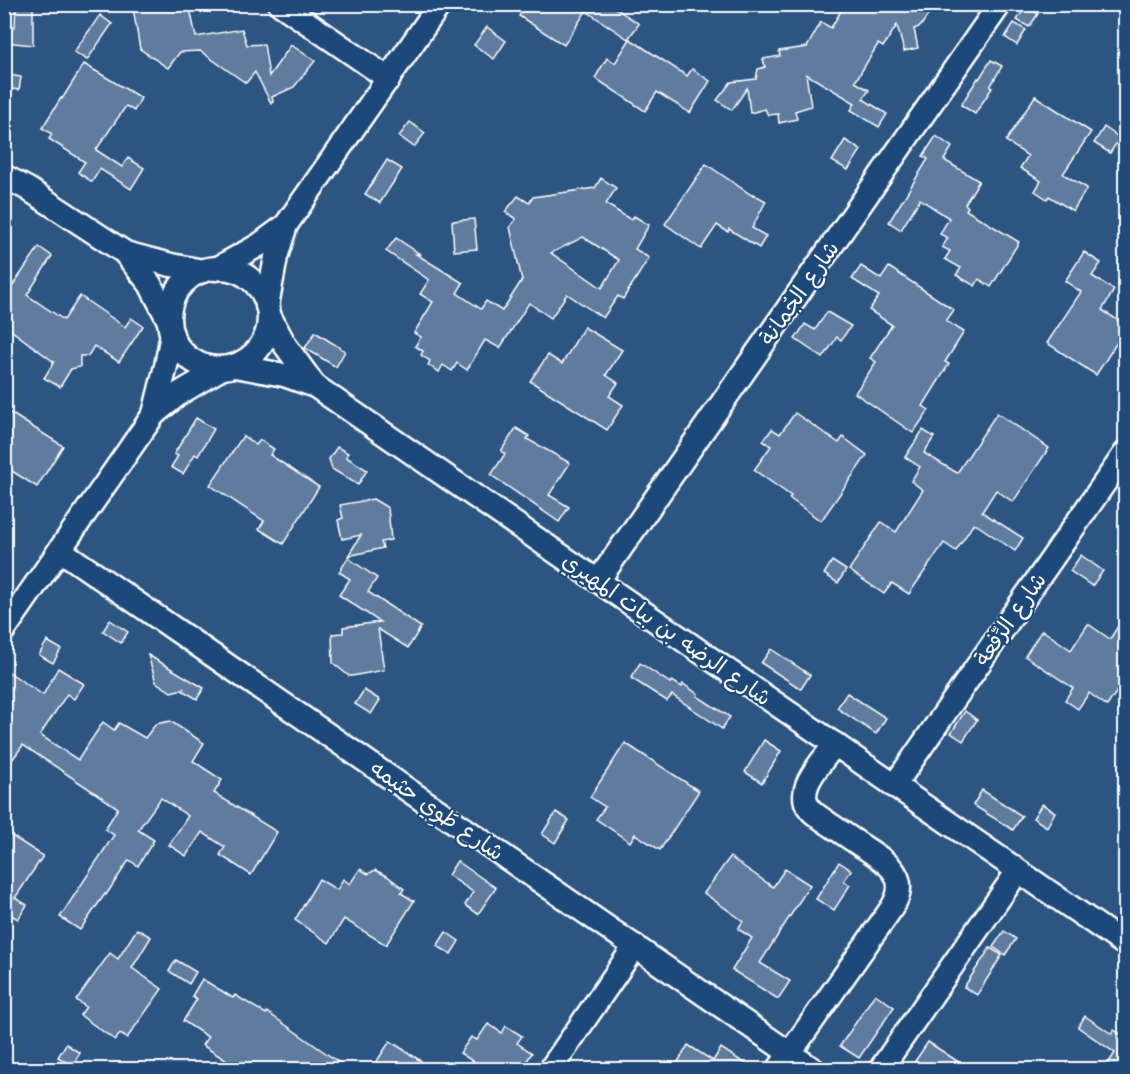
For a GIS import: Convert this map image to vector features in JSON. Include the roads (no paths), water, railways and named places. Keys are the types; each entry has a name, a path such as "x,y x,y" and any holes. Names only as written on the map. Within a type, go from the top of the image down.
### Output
{"street":[{"path":"280,4 389,79"},
{"path":"4,630 154,414 186,389 247,360 264,341 268,328 268,311 276,257 286,225 440,4"},
{"name":"شارع الجُمانة","path":"598,581 1000,4"},
{"path":"4,176 28,189 124,252 150,284 178,346 186,356 203,365 229,367"},
{"path":"154,414 166,366 171,328 170,308 174,296 187,281 252,249 286,225"},
{"path":"124,252 171,265 210,270 227,269 248,278 257,286 268,311"},
{"name":"شارع الرضه بن بيات المهيري","path":"268,311 290,352 315,386"},
{"name":"شارع الرضه بن بيات المهيري","path":"229,367 284,375 315,386 1125,945"},
{"name":"شارع الرِّفعة","path":"894,786 1125,452"},
{"name":"شارع طَوِي حثيمه","path":"60,550 635,946 784,1061 814,1070"},
{"path":"784,1061 891,909 898,895 898,879 890,865 806,806 804,795 807,784 835,744"},
{"path":"880,1070 1018,871"},
{"path":"549,1070 635,946"}]}
